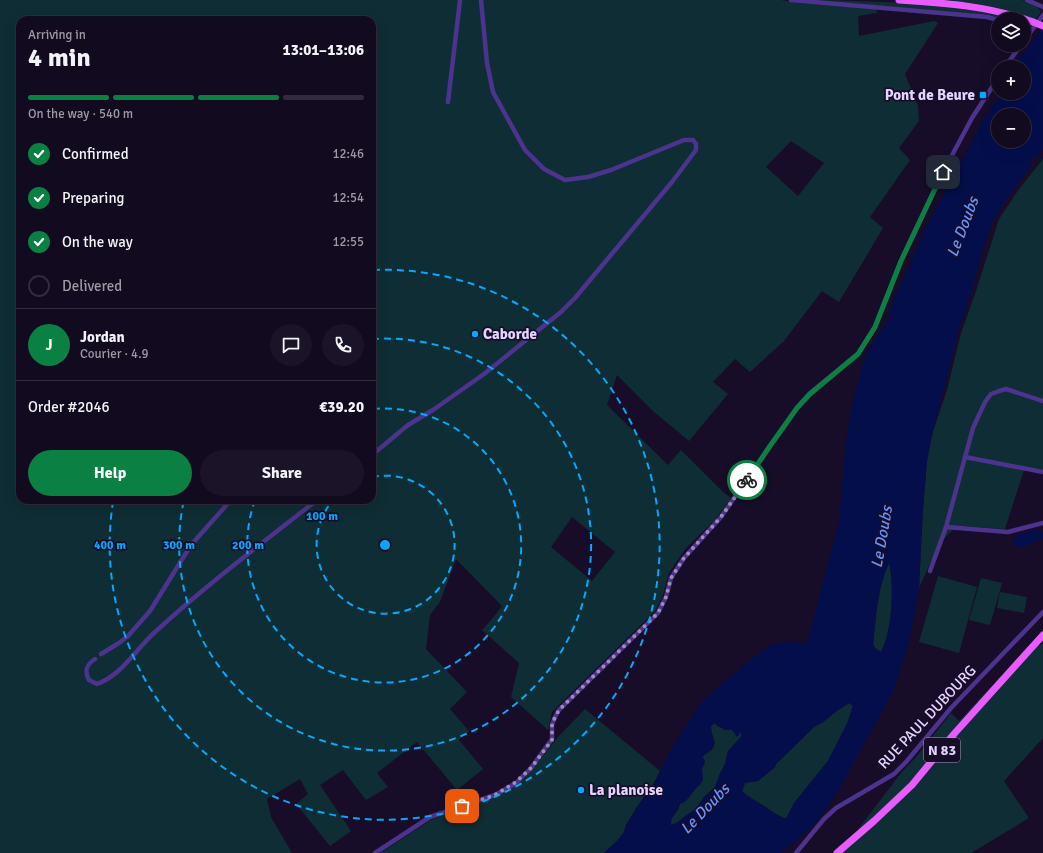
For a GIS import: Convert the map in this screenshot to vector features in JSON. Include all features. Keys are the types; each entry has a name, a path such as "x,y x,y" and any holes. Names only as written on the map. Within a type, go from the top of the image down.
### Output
{"main road":[{"path":"899,0 972,6 1006,13 1043,26"},
{"name":"N 83","path":"837,853 874,822 912,785 954,734 1043,634"}],"street":[{"path":"448,102 460,0"},
{"path":"376,452 408,425 478,379 561,312 585,286 672,182 696,150 696,144 693,140 684,140 611,170 588,177 565,180 544,170 525,150 493,92 487,63 481,0"},
{"path":"791,0 991,18"},
{"path":"1027,0 1043,7"},
{"path":"1031,31 1043,15"},
{"path":"375,853 430,817 495,795 516,782 531,768 552,740 552,725 559,710 658,613 666,597 671,578 684,558 721,517 797,408 810,394 858,354 875,327 901,261 943,172 972,118 991,89"},
{"path":"930,571 946,527 973,428 985,402 991,394 1006,389 1043,401"},
{"path":"965,458 1043,472"},
{"path":"101,654 128,636 150,611 191,545 227,504"},
{"path":"95,658 88,665 86,671 88,680 96,684 104,681 116,673 134,652 159,628 230,567 312,504"},
{"path":"946,527 1008,532 1043,523"},
{"name":"RUE PAUL DUBOURG","path":"796,853 824,819 836,808 894,774 951,708 1043,612"}],"green space":[{"path":"0,0 781,0 799,3 876,9 877,13 858,16 859,36 934,21 938,23 905,74 918,106 919,121 899,148 910,160 870,217 883,228 839,302 822,291 784,341 750,372 735,359 713,382 728,394 689,441 653,411 617,375 607,405 668,465 681,450 723,492 731,498 715,520 686,548 669,573 663,595 656,610 552,712 548,730 511,697 519,663 482,630 502,606 456,559 440,602 430,615 426,649 467,692 450,709 469,731 459,740 483,769 457,790 417,742 377,773 388,787 366,800 343,770 320,785 351,831 330,846 296,804 308,794 300,779 267,799 271,817 292,853 0,853","holes":["791,141 824,163 798,196 766,167","572,517 615,552 592,581 551,547"]},
{"path":"812,0 907,3 948,6 991,13 991,17"},
{"path":"948,0 1022,0 1036,5 1041,12 1035,20 1031,19 1031,12 1013,12 978,4"},
{"path":"1043,159 1043,470 1025,467 1005,529 959,527 952,530 946,536 935,553 919,588 927,461 932,435 947,390 961,333 999,219 1019,189"},
{"path":"889,562 892,583 890,620 885,643 881,652 873,645 879,593"},
{"path":"938,576 977,587 959,653 919,642"},
{"path":"981,578 1002,583 990,625 969,620"},
{"path":"1000,592 1027,597 1024,613 997,608"},
{"path":"1043,644 1043,738 1004,781 1029,818 971,853 840,853 901,773 916,757 951,713 959,721 1025,650"},
{"path":"849,703 853,706 847,724 828,761 794,803 786,819 742,791 745,783 758,781 775,767 776,764 814,727"},
{"name":"La planoise","path":"585,709 660,771 654,783 626,825 624,832 604,853 380,853 431,820 498,796 524,779 558,737"},
{"path":"714,723 719,727 741,732 741,737 728,751 725,764 715,787 704,797 696,809 671,826 671,819 678,810 680,804 694,789 700,785 703,776 703,756 712,750 715,743 710,727"}],"water":[{"name":"Le Doubs","path":"1043,27 1043,149 1038,155 1030,160 1032,165 1006,199 991,224 966,310 958,330 927,461 919,588 909,642 893,692 835,796 814,825 781,853 604,853 624,832 626,825 637,807 654,783 673,746 702,701 752,658 771,645 787,642 807,643 839,522 846,441 851,410 866,354 890,317 891,305 922,235 984,119 991,109 991,148 1031,148 1031,108 992,108 997,100 1031,100 1031,60 1018,60 1024,52 1031,52 1031,43","holes":["889,563 892,583 890,621 885,644 881,652 873,645 878,603 882,583","849,703 853,706 847,724 828,761 794,803 786,819 766,808 742,791 745,783 758,781 775,767 776,764 814,727","714,723 725,730 732,730 737,737 741,732 741,737 728,751 725,764 715,787 704,797 696,809 678,822 671,825 673,817 680,804 685,802 703,780 702,768 705,761 703,756 714,747 711,727"]},
{"path":"1035,530 1043,532 1043,540 1036,541 1022,547 1014,545 1012,541 1015,536"}],"waterway":[{"path":"1037,155 1043,158"}],"way so far":[{"path":"462,806 495,795 516,782 531,768 552,740 552,725 559,710 658,613 666,597 671,578 684,558 721,517 747,480"}],"place":[{"name":"Pont de Beure","path":"983,95"},
{"name":"Caborde","path":"475,334"},
{"name":"La planoise","path":"581,790"}],"route":[{"path":"747,480 797,408 810,394 858,354 875,327 901,261 943,172"}]}
